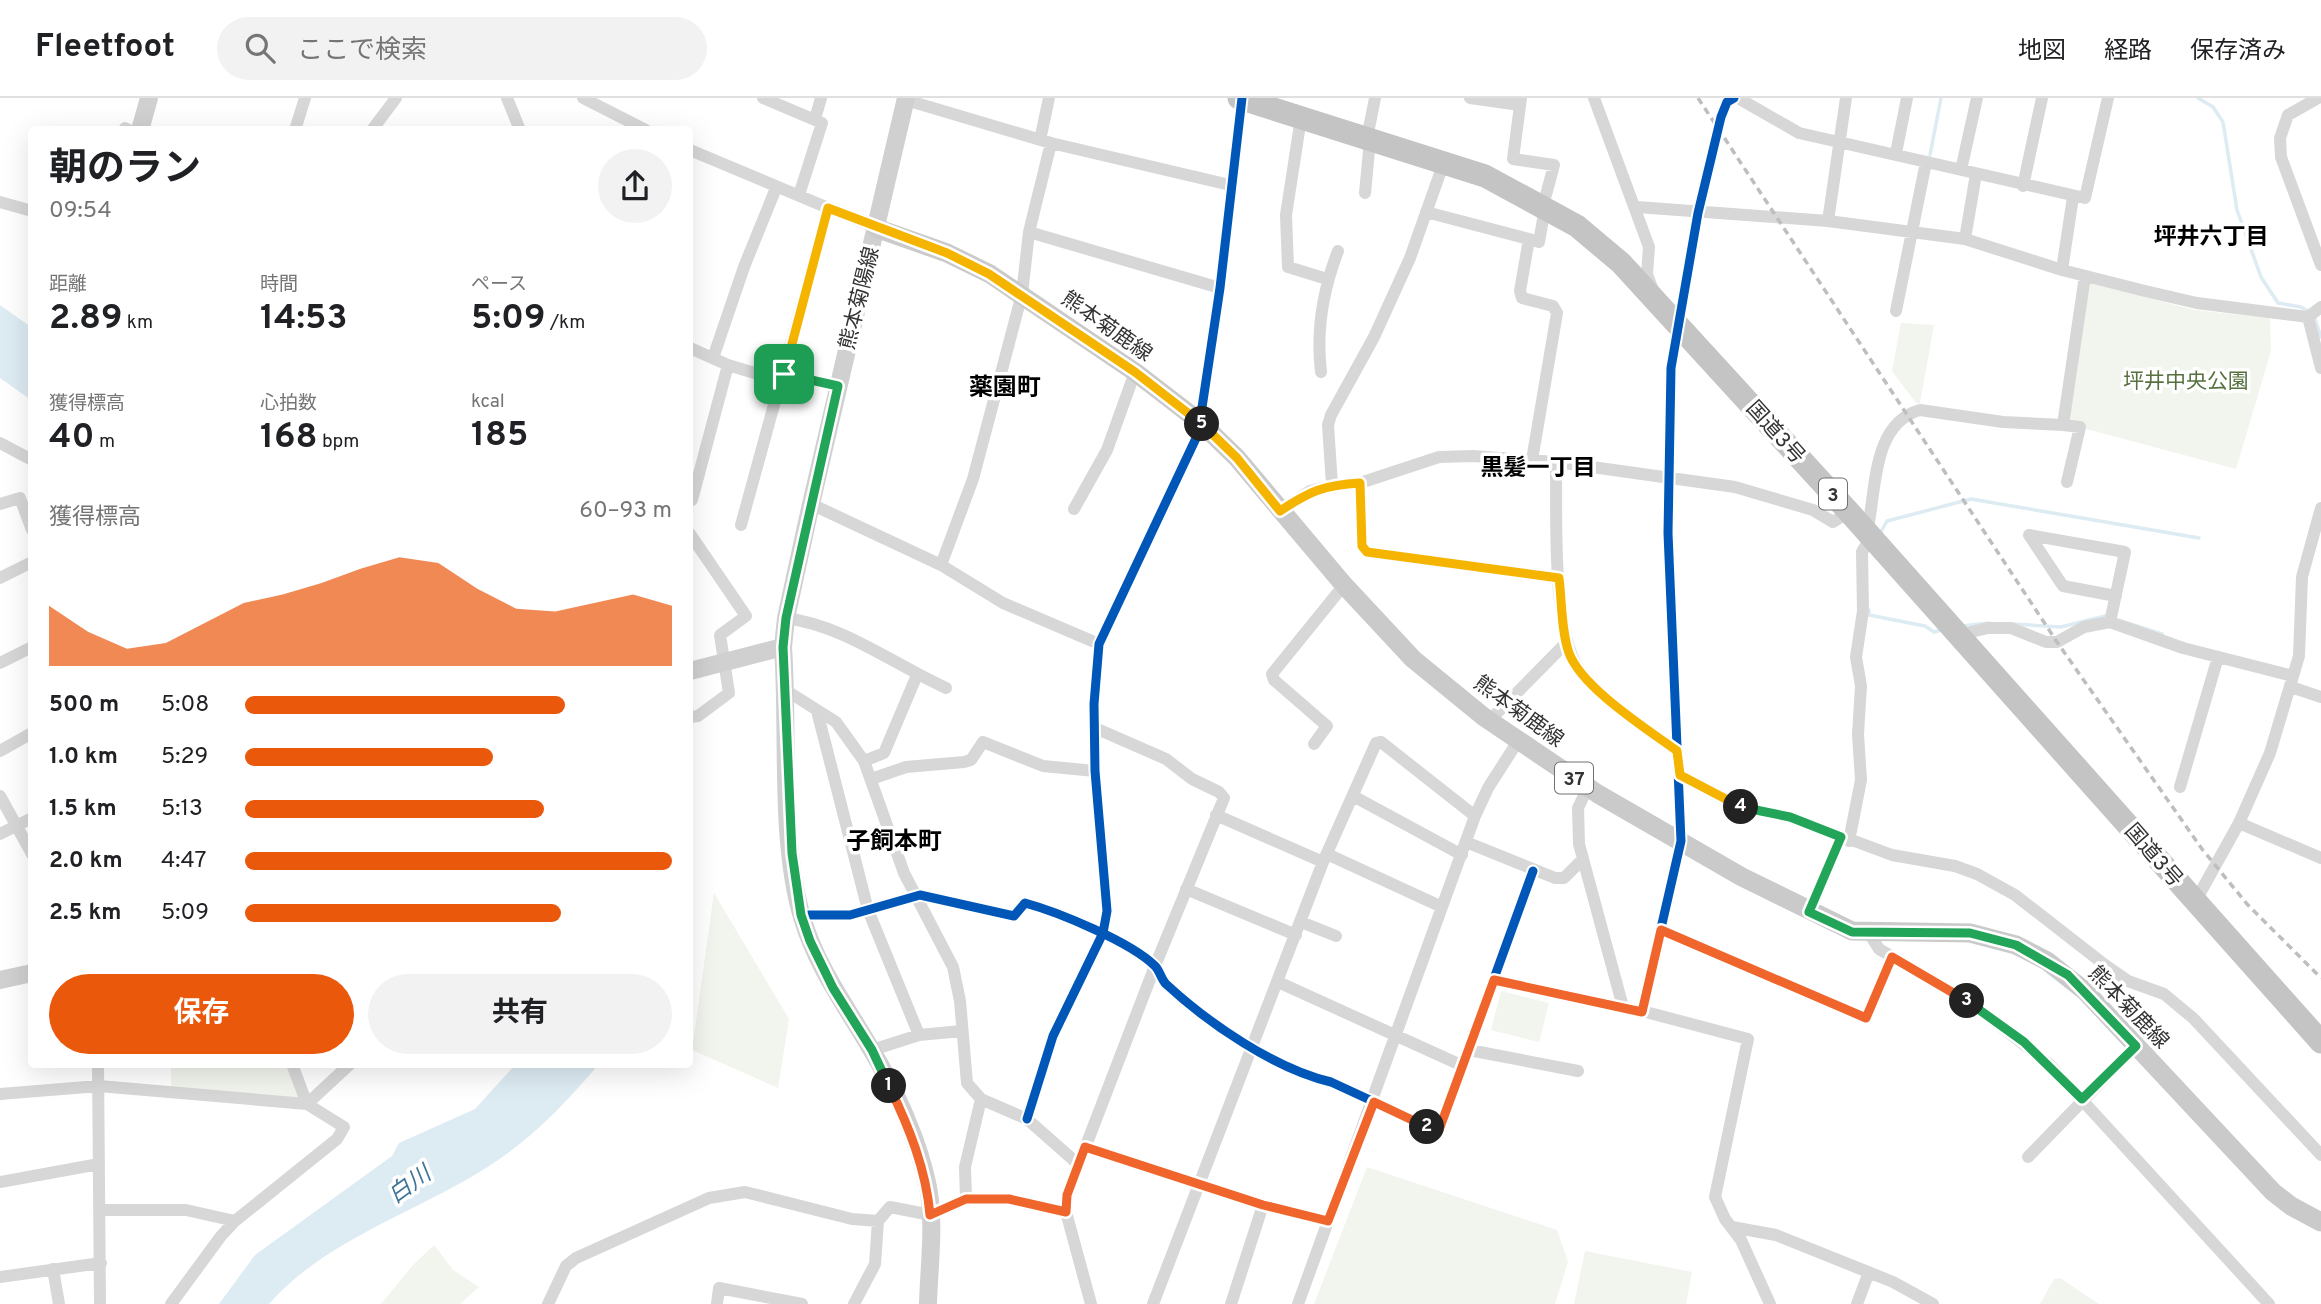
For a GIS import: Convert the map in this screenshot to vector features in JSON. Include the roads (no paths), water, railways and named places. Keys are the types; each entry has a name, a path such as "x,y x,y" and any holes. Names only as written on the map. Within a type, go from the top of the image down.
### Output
{"highway":[{"name":"国道3号","path":"1241,98 1301,118 1490,167 1613,240 1647,274 1672,314"},
{"name":"国道3号","path":"1273,98 1485,176 1546,202 1621,263 1672,314 2198,895 2321,1024"},
{"name":"国道3号","path":"1863,524 1971,632 2321,1042"}],"main road":[{"path":"134,126 149,98"},
{"name":"熊本菊陽線","path":"906,99 811,504 786,618 783,647 792,853 801,915 810,941 833,988 872,1050 917,1150 928,1187 928,1304"},
{"name":"熊本菊鹿線","path":"876,228 947,253 1022,295 1135,372 1200,422 1237,458 1344,585 1413,659 1518,741 1588,787 1809,912 1852,932 1970,933 2016,945 2068,975 2273,1192 2291,1206 2321,1222"},
{"path":"693,670 783,647"},
{"path":"0,980 28,974"}],"street":[{"path":"296,126 305,98"},
{"path":"375,126 396,98"},
{"path":"507,98 518,126"},
{"path":"583,98 638,126"},
{"path":"763,98 822,122 799,195"},
{"path":"815,119 821,98"},
{"path":"940,565 973,479 1022,295 1049,98"},
{"path":"1027,1119 1053,1036 1103,933 1107,911 1095,771 1098,644 1198,434 1220,288 1241,98"},
{"path":"1365,193 1375,98"},
{"path":"1426,212 1539,242 1554,164 1514,159 1520,102 1470,98"},
{"path":"1594,98 1637,207 1649,247 1647,274"},
{"path":"1642,1012 1682,841 1670,620 1668,477 1672,314 1727,102 1736,98 1798,133 1896,153 2023,186 2085,198 2108,98"},
{"path":"1828,221 1846,98"},
{"path":"1896,153 1907,98"},
{"path":"1961,170 1978,98"},
{"path":"2023,186 2042,98"},
{"path":"2318,98 2288,115 2280,138 2281,157 2321,265"},
{"path":"906,99 1045,141 1230,185"},
{"path":"1301,118 1286,215 1288,267 1328,279"},
{"path":"693,150 776,188 876,228"},
{"path":"1332,485 1328,425 1331,415 1374,337 1410,258 1444,162"},
{"path":"1896,310 1926,162"},
{"path":"1965,239 1976,174"},
{"path":"713,358 744,267 776,188"},
{"path":"2062,270 2073,197"},
{"path":"0,202 28,210"},
{"path":"1637,207 1828,221 1965,239 2062,270 2197,303 2308,317 2321,307"},
{"path":"741,525 828,208"},
{"path":"1030,232 1220,288"},
{"path":"1529,239 1520,291 1522,298 1553,306 1557,313 1532,460"},
{"path":"1321,373 1319,337 1328,279 1338,251"},
{"path":"2063,425 2085,276"},
{"path":"2308,317 2321,368"},
{"path":"693,349 728,365 838,386"},
{"path":"693,496 728,365"},
{"path":"1074,509 1107,450 1135,372"},
{"path":"1809,912 1845,839 1861,780 1858,734 1861,687 1856,657 1863,611 1863,524 1883,442 1908,414 1920,410 2003,422 2080,427 2067,482"},
{"path":"0,443 28,458"},
{"path":"1280,511 1310,491 1332,485 1360,483 1440,457 1556,462 1735,487 1814,510 1833,522 1863,524"},
{"path":"1556,462 1559,578 1569,654 1580,671 1607,698 1677,751"},
{"path":"1360,483 1362,546 1367,552 1559,578"},
{"path":"1,501 20,498 28,519"},
{"path":"811,504 940,565 1003,603 1098,644"},
{"path":"2198,895 2239,823 2270,753 2292,681 2302,636 2302,577 2321,508"},
{"path":"2111,618 2116,597 2125,552 2029,535 2063,586 2116,597"},
{"path":"693,538 746,615 720,635 729,688 726,698 693,717"},
{"path":"0,578 28,564"},
{"path":"1314,744 1327,726 1274,680 1272,674 1344,585"},
{"path":"786,618 811,621 844,634 946,688"},
{"path":"1971,632 1988,628 2011,628 2046,642 2057,642 2084,627 2111,618 2183,648 2292,681 2321,697"},
{"path":"1490,720 1567,642"},
{"path":"0,663 28,649"},
{"path":"2180,787 2218,657"},
{"path":"864,761 884,753 917,675"},
{"path":"787,691 836,722 864,761 915,896 953,967 967,1083 981,1099 1027,1119 1078,1164"},
{"path":"817,711 868,910 919,1035"},
{"path":"1091,1304 1066,1212 1067,1195 1155,966 1224,798 1222,794 1192,779 1155,754 1095,728"},
{"path":"0,751 28,735"},
{"path":"1298,1304 1374,1102 1475,816 1488,788 1518,741"},
{"path":"872,779 906,767 971,760 983,742 1036,764 1095,771"},
{"path":"1153,1304 1325,858 1376,743 1381,742 1475,816"},
{"path":"1680,775 1738,807 1790,817 1892,855 1955,866 1977,874 2044,915 2128,981 2164,994 2193,1018 2321,1156"},
{"path":"1588,787 1578,808 1583,859 1623,1007"},
{"path":"0,796 28,848"},
{"path":"1353,796 1462,855"},
{"path":"1216,815 1442,906"},
{"path":"0,834 28,820"},
{"path":"2239,823 2321,858"},
{"path":"1466,842 1533,871 1564,878 1583,859"},
{"path":"801,915 850,915 915,896 940,898 1014,916 1025,903 1103,933 1155,966 1164,982 1252,1047 1313,1078 1331,1082 1439,1130 1533,871"},
{"path":"1186,890 1299,928 1336,936"},
{"path":"1661,930 1866,1018 1892,957"},
{"path":"1869,933 1872,943 1973,1005 2024,1042 2082,1099 2269,1304"},
{"path":"1494,980 1623,1007 1748,1039 1715,1197 1770,1304"},
{"path":"1278,982 1463,1066"},
{"path":"872,1050 919,1035 962,1031"},
{"path":"2028,1157 2136,1046"},
{"path":"1469,1050 1578,1071"},
{"path":"98,1068 100,1304"},
{"path":"294,1068 307,1104"},
{"path":"307,1104 346,1068"},
{"path":"0,1094 99,1086 307,1104 344,1127 337,1139 235,1221 171,1304"},
{"path":"966,1199 965,1167 981,1099"},
{"path":"1085,1147 1263,1205 1328,1221"},
{"path":"0,1182 99,1164"},
{"path":"548,1304 566,1266 576,1258 709,1198 745,1192 828,1214 878,1221"},
{"path":"854,1304 875,1264 878,1221 890,1207 930,1215 966,1199 1009,1199 1066,1212"},
{"path":"1231,1304 1263,1205"},
{"path":"101,1210 186,1210 235,1221"},
{"path":"1732,1227 1776,1235 1869,1272 1933,1304"},
{"path":"0,1277 101,1263"},
{"path":"53,1269 59,1304"},
{"path":"1857,1304 1869,1272"},
{"path":"718,1304 719,1288 802,1304"}],"water":[{"path":"0,305 28,325 28,398 0,378"},
{"name":"白川","path":"512,1068 595,1068 547,1120 518,1146 486,1168 344,1245 291,1282 269,1304 219,1304 255,1255 392,1156 399,1143 475,1109"}],"waterway":[{"path":"1930,155 1941,98"},
{"path":"2198,98 2213,107 2223,122 2237,210 2261,277 2278,303 2308,311"},
{"path":"2314,316 2321,337"},
{"path":"1879,535 1887,521 1971,499 2199,538"},
{"path":"1869,610 1869,615 1925,626 1934,632 1941,630"},
{"path":"2014,624 2061,627 2105,616 2162,634"},
{"path":"1962,626 1989,623"}],"railway":[{"path":"1698,98 2057,642 2202,849 2247,904 2321,978"}],"district":[{"name":"坪井六丁目","path":"2211,236"},
{"name":"薬園町","path":"1005,387"},
{"name":"黒髪一丁目","path":"1538,467"},
{"name":"子飼本町","path":"894,841"}],"park label":[{"name":"坪井中央公園","path":"2186,381"}]}
